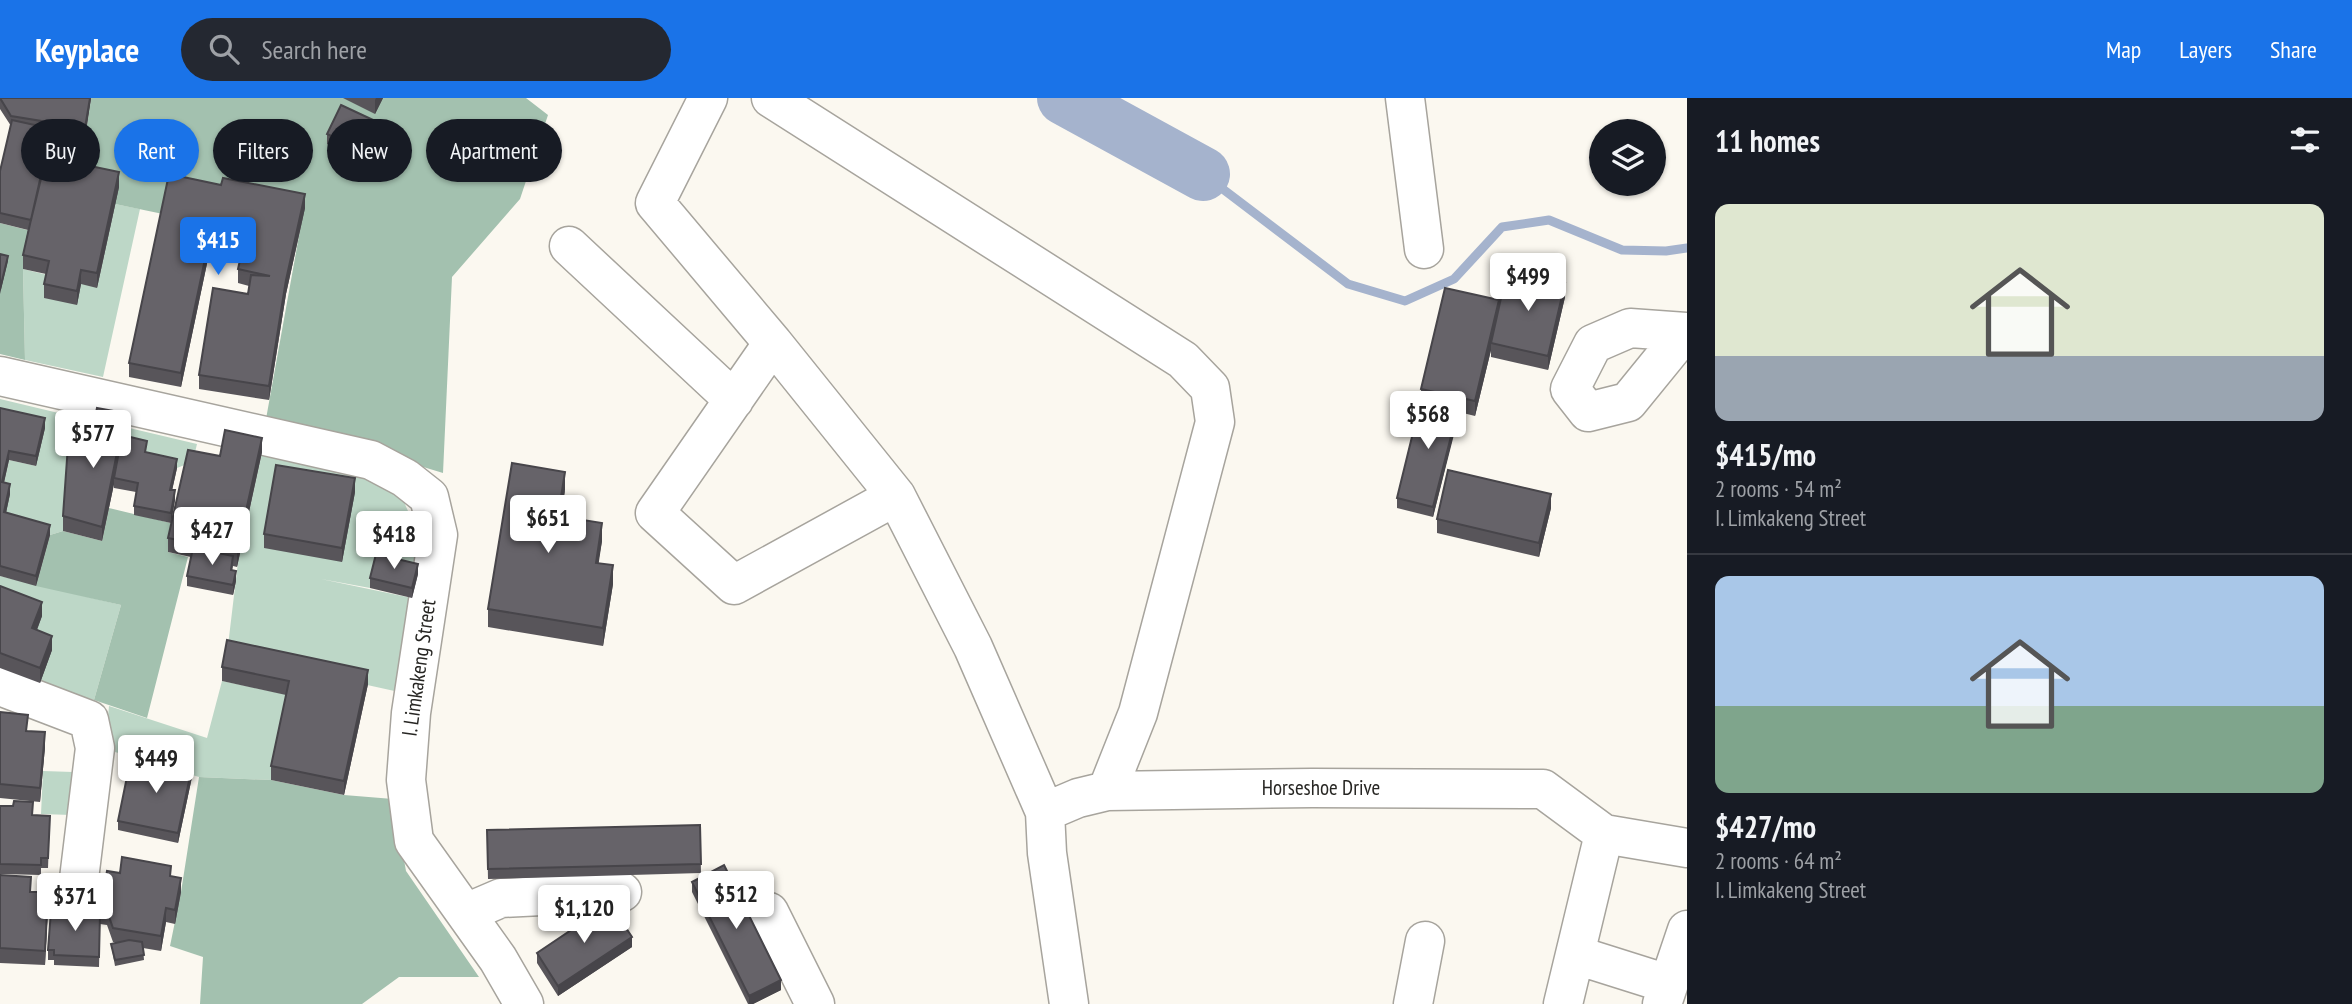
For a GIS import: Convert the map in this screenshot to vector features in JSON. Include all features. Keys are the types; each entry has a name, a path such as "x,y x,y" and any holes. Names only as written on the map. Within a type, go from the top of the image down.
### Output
{"street":[{"path":"708,98 655,203 773,343 896,496 973,647 1045,812 1047,853 1069,1004"},
{"path":"771,98 1183,360 1210,388 1214,422 1138,713 1107,791"},
{"path":"1405,98 1424,249"},
{"path":"569,246 734,400"},
{"path":"773,343 655,513 734,585 896,496"},
{"name":"I. Limkakeng Street","path":"0,376 371,460 405,478 429,497 438,535 411,713 406,780 414,841 467,913 524,1004"},
{"path":"0,686 89,720 95,748 78,887"},
{"name":"Horseshoe Drive","path":"1045,812 1078,798 1107,791 1543,789 1604,834"},
{"path":"1563,1004 1604,834 1687,848"},
{"path":"467,913 501,898 622,892"},
{"path":"769,912 815,1004"},
{"path":"1576,955 1665,994 1687,930"},
{"path":"1413,1004 1425,941"}],"green space":[{"path":"91,98 526,98 548,115 547,119 426,119 426,182 526,182 520,199 452,277 443,473 266,419 304,208 163,214 42,185 43,182 100,182 100,119 88,119"},
{"path":"115,204 140,209 103,377 25,360 23,269 97,287"},
{"path":"0,223 31,231 23,269 25,360 0,354"},
{"path":"0,399 71,416 63,531 50,535 4,521 2,492 9,460 36,466 0,418"},
{"path":"125,427 197,444 192,465 177,468 122,445"},
{"path":"262,452 382,481 404,502 416,529 418,574 376,564 370,588 321,579 412,598 399,692 227,654 238,562"},
{"path":"109,508 171,523 168,552 188,557 147,718 94,700 121,605 36,586 50,535 63,531 102,541"},
{"path":"0,576 121,605 94,700 40,683 0,600"},
{"path":"222,681 289,695 271,780 199,777 105,749 109,706 207,738"},
{"path":"43,771 73,772 71,815 41,814"},
{"path":"199,777 271,780 344,795 393,799 406,871 479,977 399,977 362,1004 200,1004 203,957 170,946"}],"building":[{"path":"0,98 90,98 86,119 30,119 11,116"},
{"path":"341,105 371,119 334,119"},
{"path":"12,120 21,122 21,182 40,182 31,220 0,213 0,171"},
{"path":"100,168 114,171 114,182 117,182 97,273 81,270 77,291 44,284 49,261 23,255 40,182 100,182"},
{"path":"199,180 221,185 222,182 244,182 305,194 286,280 269,386 199,375 213,288 248,294 251,275 270,276 238,269 243,247 209,240 181,373 129,363 167,182"},
{"path":"0,254 8,256 0,289"},
{"path":"1507,271 1565,283 1548,356 1491,343"},
{"path":"1445,288 1499,300 1475,401 1421,389"},
{"path":"1422,396 1459,405 1433,507 1397,498"},
{"path":"0,408 45,418 36,456 9,451 2,482 10,484 4,512 50,525 36,576 0,566"},
{"path":"97,408 125,413 102,527 63,516 68,445 88,449"},
{"path":"225,430 262,438 237,552 168,538 188,450 220,456"},
{"path":"122,435 147,441 145,452 177,459 170,490 175,490 171,513 134,506 138,483 114,478"},
{"path":"512,463 565,472 558,516 602,523 596,563 613,565 603,628 488,609"},
{"path":"276,465 355,478 342,548 264,534"},
{"path":"1448,470 1551,494 1539,543 1437,519"},
{"path":"193,548 233,556 231,570 236,571 233,585 187,576"},
{"path":"376,554 418,564 412,588 370,578"},
{"path":"0,586 42,602 32,628 52,636 40,668 0,653"},
{"path":"227,640 368,670 344,781 271,766 289,681 222,667"},
{"path":"0,712 28,715 26,731 45,732 40,788 0,784"},
{"path":"145,757 192,767 178,833 118,821 129,767 142,770"},
{"path":"14,801 33,802 32,815 50,816 48,858 41,858 41,865 0,864 0,806 13,806"},
{"path":"700,825 701,864 488,869 487,830"},
{"path":"122,857 171,866 170,876 181,878 175,910 166,908 161,936 113,928 107,911 100,910 107,871 120,873"},
{"path":"724,865 781,980 749,996 692,882"},
{"path":"0,875 31,877 30,892 48,892 45,951 0,948"},
{"path":"610,904 632,937 558,986 537,953"},
{"path":"78,906 95,907 95,913 100,914 99,957 54,955 54,950 48,950 51,911 77,912"},
{"path":"129,940 142,942 144,955 115,960 111,944"}],"waterway":[{"path":"1064,98 1203,174"},
{"path":"1203,174 1348,284 1405,301 1454,279 1502,227 1549,220 1622,250 1666,251 1687,248"}]}
